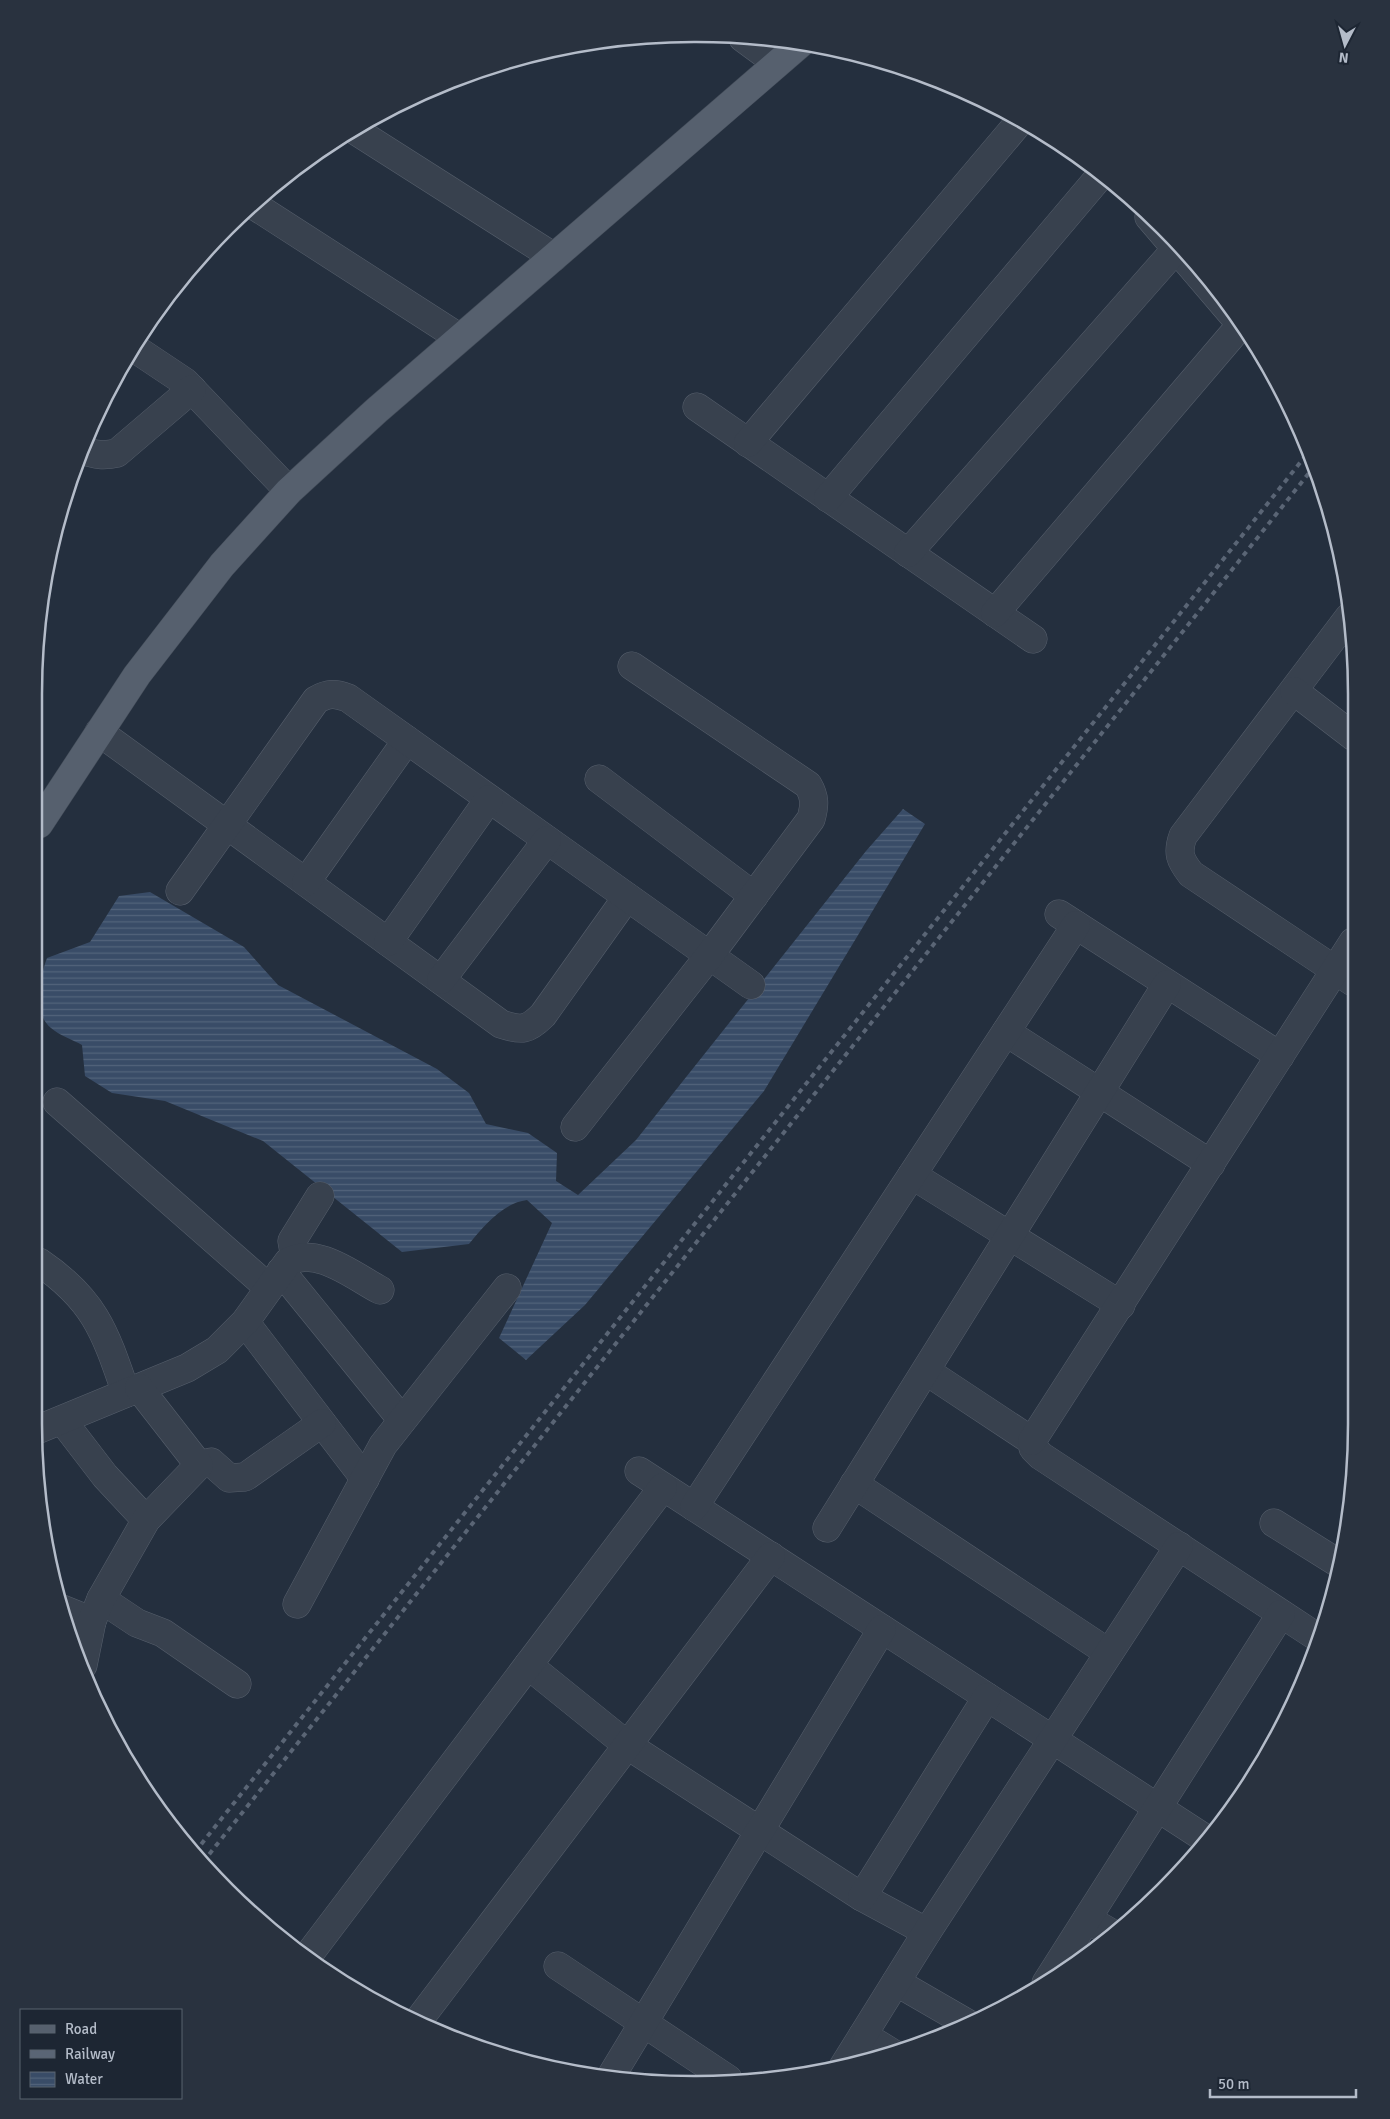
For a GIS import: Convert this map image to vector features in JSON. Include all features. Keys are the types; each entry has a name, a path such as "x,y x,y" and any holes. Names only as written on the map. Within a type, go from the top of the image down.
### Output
{"main road":[{"path":"42,818 137,675 222,565 289,491 331,451 460,338 793,50"}],"street":[{"path":"753,45 777,63"},
{"path":"748,443 1015,127"},
{"path":"361,134 554,257"},
{"path":"828,498 1096,180"},
{"path":"260,209 460,338"},
{"path":"908,553 1173,252"},
{"path":"994,613 1237,330"},
{"path":"140,352 192,389 289,491"},
{"path":"89,453 106,455 117,453 192,389"},
{"path":"697,407 1033,639"},
{"path":"1343,625 1184,836 1179,849 1180,860 1191,874 1344,977"},
{"path":"574,1127 709,956 811,819 815,807 813,794 808,785 632,666"},
{"path":"1294,691 1348,732"},
{"path":"180,891 316,700 326,694 337,694 348,698 751,985"},
{"path":"99,732 501,1024 518,1029 532,1026 543,1014 627,897"},
{"path":"306,882 407,740"},
{"path":"599,778 754,896"},
{"path":"388,942 489,799"},
{"path":"441,980 547,840"},
{"path":"694,1507 1006,1032 1068,920 1280,1056"},
{"path":"1313,1634 1041,1456 1033,1448 1032,1441 1121,1306 1280,1056 1344,977 1348,961"},
{"path":"827,1528 1167,984"},
{"path":"1006,1032 1211,1164"},
{"path":"57,1102 282,1272 402,1420"},
{"path":"912,1175 1121,1306"},
{"path":"282,1272 292,1241 320,1196"},
{"path":"146,1520 105,1476 51,1425 187,1368 217,1350 245,1322 282,1272 304,1256 322,1259 380,1290"},
{"path":"42,1263 60,1276 97,1318 133,1390 199,1465"},
{"path":"298,1604 383,1445 508,1288"},
{"path":"245,1322 365,1479"},
{"path":"926,1371 1032,1441"},
{"path":"85,1656 96,1610 146,1520 199,1465 211,1462 229,1478 245,1477 322,1422"},
{"path":"639,1471 1201,1836"},
{"path":"854,1484 1109,1653"},
{"path":"311,1952 663,1486"},
{"path":"1274,1523 1333,1560"},
{"path":"849,2058 927,1932 1178,1546"},
{"path":"422,2016 771,1556"},
{"path":"70,1609 96,1610 138,1622 163,1633 237,1684"},
{"path":"1055,1969 1281,1614"},
{"path":"614,2071 882,1629"},
{"path":"528,1665 627,1745 862,1897 927,1932"},
{"path":"862,1897 987,1697"},
{"path":"1087,1919 1106,1930"},
{"path":"558,1966 722,2075"},
{"path":"896,1982 961,2020"},
{"path":"864,2035 885,2048"}],"water":[{"path":"903,809 925,824 764,1091 585,1305 526,1360 499,1338 552,1223 527,1200 518,1202 501,1211 487,1223 469,1244 402,1252 263,1141 165,1101 112,1093 85,1076 82,1045 54,1031 42,1015 42,975 47,958 90,942 119,896 150,892 244,947 278,985 437,1069 469,1093 486,1124 528,1133 557,1153 556,1181 578,1195 636,1140 866,851"}],"railway":[{"path":"199,1847 1303,459"},
{"path":"207,1857 1309,473"}]}
